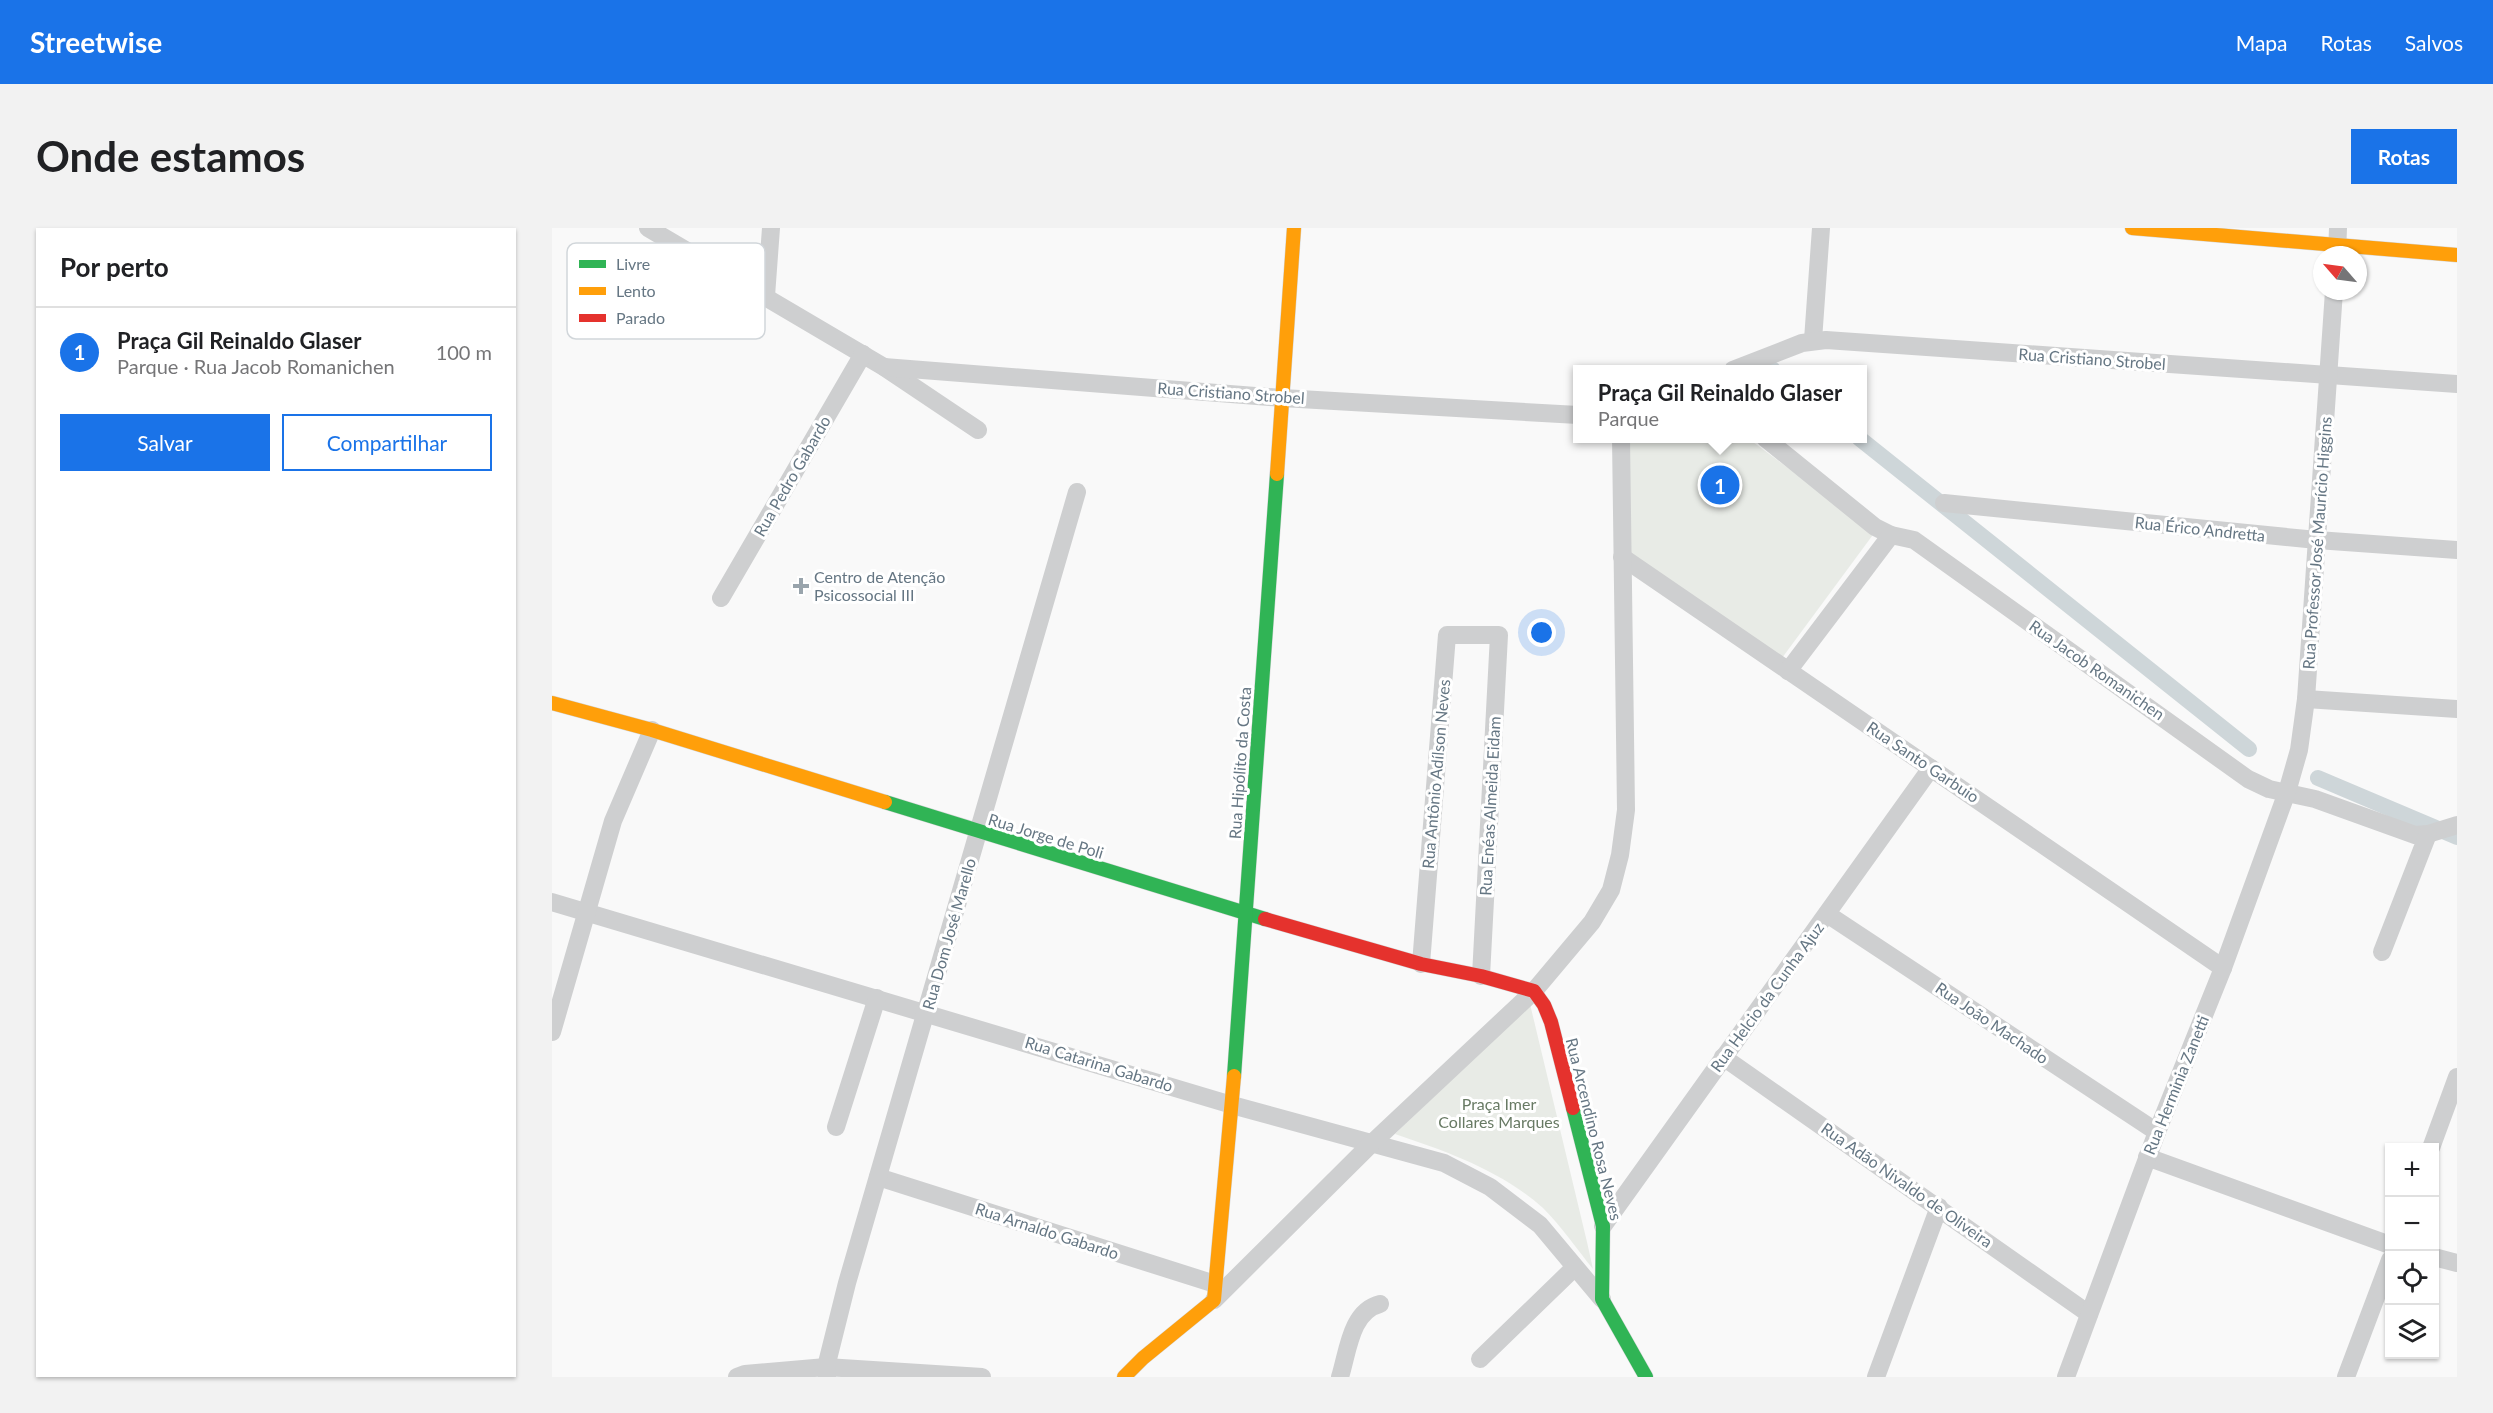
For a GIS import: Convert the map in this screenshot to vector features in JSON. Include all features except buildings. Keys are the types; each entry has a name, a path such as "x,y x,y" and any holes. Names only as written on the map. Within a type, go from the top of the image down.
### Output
{"street":[{"path":"648,228 674,243"},
{"path":"771,228 766,296 885,367 978,430"},
{"name":"Rua Hipólito da Costa","path":"1214,1292 1232,1105 1294,228"},
{"path":"1813,340 1821,228"},
{"path":"2132,228 2337,243 2457,255"},
{"name":"Rua Professor José Maurício Higgins","path":"2287,792 2299,750 2306,699 2333,300"},
{"name":"Rua Cristiano Strobel","path":"1753,365 1813,340 2457,384"},
{"name":"Rua Pedro Gabardo","path":"721,598 863,354"},
{"name":"Rua Cristiano Strobel","path":"885,367 1282,398 1573,415"},
{"path":"1124,1377 1534,991 1592,922 1611,890 1620,855 1626,810 1621,443"},
{"name":"Rua Jacob Romanichen","path":"1771,443 1875,526 1891,535 1914,540 2248,779 2269,789 2315,799 2415,835 2440,830"},
{"name":"Rua Dom José Marello","path":"826,1372 878,1177 1077,492"},
{"name":"Rua Érico Andretta","path":"1944,503 2317,540 2457,550"},
{"path":"1788,671 1891,535"},
{"name":"Rua Santo Garbuio","path":"1622,557 2223,969"},
{"name":"Rua Antônio Adílson Neves","path":"1421,964 1447,635 1499,635"},
{"name":"Rua Enéas Almeida Eidam","path":"1481,976 1499,635"},
{"path":"2306,699 2457,709"},
{"name":"Rua Jorge de Poli","path":"552,704 652,730 1246,914 1421,964 1481,976 1534,991"},
{"path":"552,1032 613,821 652,730"},
{"name":"Rua Helcio da Cunha Ajuz","path":"1603,1226 1932,768"},
{"name":"Rua Herminia Zanetti","path":"2066,1377 2157,1132 2223,969 2287,792"},
{"path":"2382,952 2440,830"},
{"name":"Rua Catarina Gabardo","path":"552,902 1232,1105 1444,1162 1490,1188 1540,1226 1602,1299"},
{"name":"Rua João Machado","path":"1827,914 2157,1132"},
{"name":"Rua Arcendino Rosa Neves","path":"1534,991 1544,1005 1551,1022 1603,1226 1602,1299"},
{"path":"836,1127 877,998"},
{"name":"Rua Adão Nivaldo de Oliveira","path":"1723,1057 2089,1314"},
{"path":"2433,1143 2457,1077"},
{"path":"2147,1158 2385,1243"},
{"name":"Rua Arnaldo Gabardo","path":"878,1177 1214,1292"},
{"path":"1876,1377 1939,1207"},
{"path":"2439,1258 2457,1263"},
{"path":"1480,1359 1574,1268"},
{"path":"2346,1377 2385,1273"},
{"path":"1602,1299 1646,1377"},
{"path":"1340,1377 1357,1322 1369,1306 1380,1304"},
{"path":"737,1377 745,1374 826,1372 982,1377"}],"green space":[{"path":"1627,443 1754,443 1875,532 1782,658 1631,553"},
{"name":"Praça Imer Collares Marques","path":"1530,1004 1593,1269 1550,1215 1509,1183 1473,1164 1395,1134"}],"waterway":[{"path":"1865,443 2249,749"},
{"path":"2318,778 2457,837"}],"traffic: fast":[{"path":"1234,1076 1277,474"},
{"path":"885,802 1265,919"},
{"path":"1573,1108 1603,1226 1602,1299 1646,1377"}],"traffic: slow":[{"path":"1277,474 1294,228"},
{"path":"2132,228 2457,255"},
{"path":"552,703 652,730 885,802"},
{"path":"1124,1377 1143,1358 1214,1300 1234,1076"}],"traffic: jam":[{"path":"1265,919 1421,964 1481,976 1534,991 1544,1005 1551,1022 1573,1108"}],"place":[{"name":"Praça Gil Reinaldo Glaser","path":"1720,485"},
{"name":"Centro de Atenção Psicossocial III","path":"801,586"}]}
